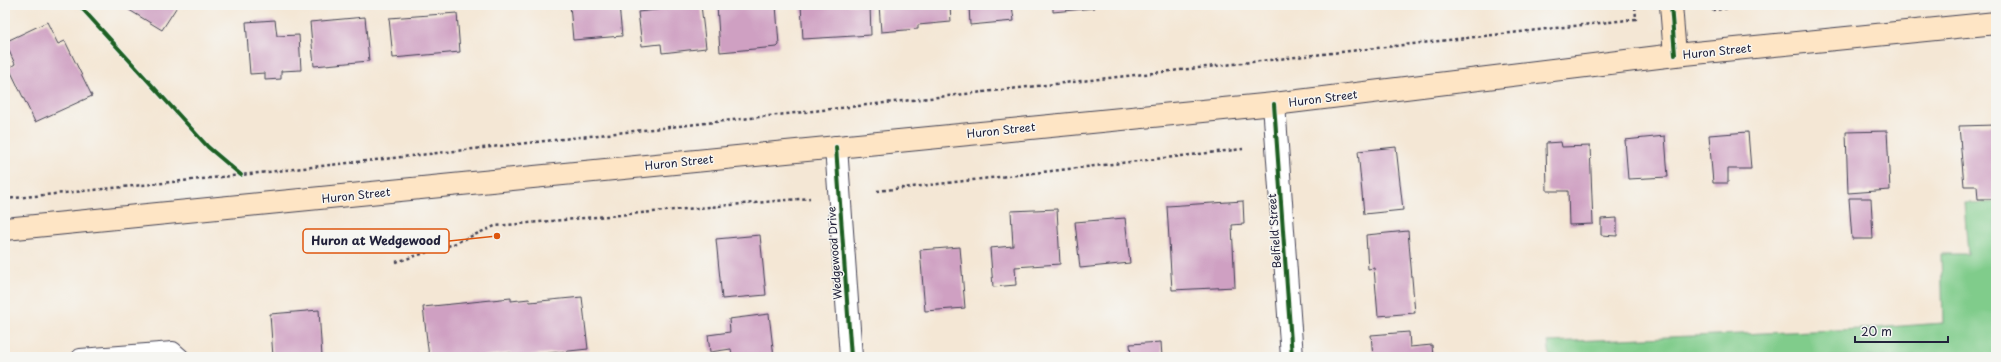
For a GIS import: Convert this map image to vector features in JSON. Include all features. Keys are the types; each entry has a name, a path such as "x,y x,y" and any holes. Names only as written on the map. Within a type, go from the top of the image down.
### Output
{"main road":[{"path":"1671,5 1675,55"},
{"name":"Huron Street","path":"5,229 1274,104 1675,55 1996,23"}],"street":[{"name":"Belfield Street","path":"1274,104 1292,357"},
{"name":"Wedgewood Drive","path":"836,147 851,357"}],"lane":[{"path":"80,357 173,350 181,357"}],"path":[{"path":"5,199 241,175 1636,19 1635,5"},
{"path":"1710,5 1711,10 1767,5"},
{"path":"877,191 1244,149"},
{"path":"396,262 452,245 495,226 810,198"}],"green space":[{"path":"1996,202 1996,357 1550,357 1548,342 1860,329 1943,323 1941,254 1968,254 1964,203"}],"building":[{"path":"121,5 178,5 162,30"},
{"path":"570,5 619,5 622,36 573,40"},
{"path":"701,5 706,48 662,53 661,44 642,46 638,12"},
{"path":"717,5 776,5 779,45 777,47 720,52"},
{"path":"801,5 870,5 871,35 803,39"},
{"path":"879,5 950,5 951,22 918,25 918,29 881,32"},
{"path":"969,5 1012,5 1014,21 970,25"},
{"path":"1053,5 1093,5 1094,8 1053,12"},
{"path":"457,13 460,52 393,58 389,18"},
{"path":"365,17 369,61 314,66 310,22"},
{"path":"275,20 277,36 299,35 301,70 281,71 281,79 265,80 265,73 250,74 246,22"},
{"path":"47,22 58,44 65,41 92,96 35,122 9,68 15,64 5,42"},
{"path":"1996,125 1996,199 1978,199 1977,186 1964,186 1959,126"},
{"path":"1887,131 1890,190 1848,193 1846,132"},
{"path":"1748,132 1751,169 1728,169 1728,183 1713,183 1709,135"},
{"path":"1665,136 1668,177 1628,179 1625,140"},
{"path":"1561,142 1562,147 1590,146 1593,224 1569,225 1568,191 1547,191 1546,143"},
{"path":"1396,147 1403,210 1364,214 1358,151"},
{"path":"1849,198 1871,198 1873,239 1852,239"},
{"path":"1243,201 1244,224 1232,225 1235,287 1172,290 1167,206"},
{"path":"1057,209 1060,264 1015,267 1016,285 993,287 990,248 1013,246 1011,211"},
{"path":"1125,218 1130,263 1080,268 1075,222"},
{"path":"1617,218 1617,236 1601,235 1601,219"},
{"path":"1408,231 1415,313 1378,316 1374,268 1368,269 1366,235"},
{"path":"760,235 766,295 722,299 716,239"},
{"path":"960,247 965,308 925,311 920,250"},
{"path":"582,297 588,349 513,357 511,353 475,357 429,357 423,307 511,298 511,301 529,299 530,302"},
{"path":"319,310 322,357 273,357 270,314"},
{"path":"769,314 774,357 723,357 732,355 731,349 710,352 708,335 730,332 729,319"},
{"path":"1409,332 1410,347 1432,345 1433,357 1373,357 1371,335"},
{"path":"1161,342 1162,357 1131,357 1130,344"}],"cycle path":[{"path":"79,5 208,147 241,175"},
{"path":"1671,5 1675,55"},
{"path":"1274,104 1292,357"},
{"path":"836,147 851,357"}],"place":[{"name":"Huron at Wedgewood","path":"497,236"}]}
